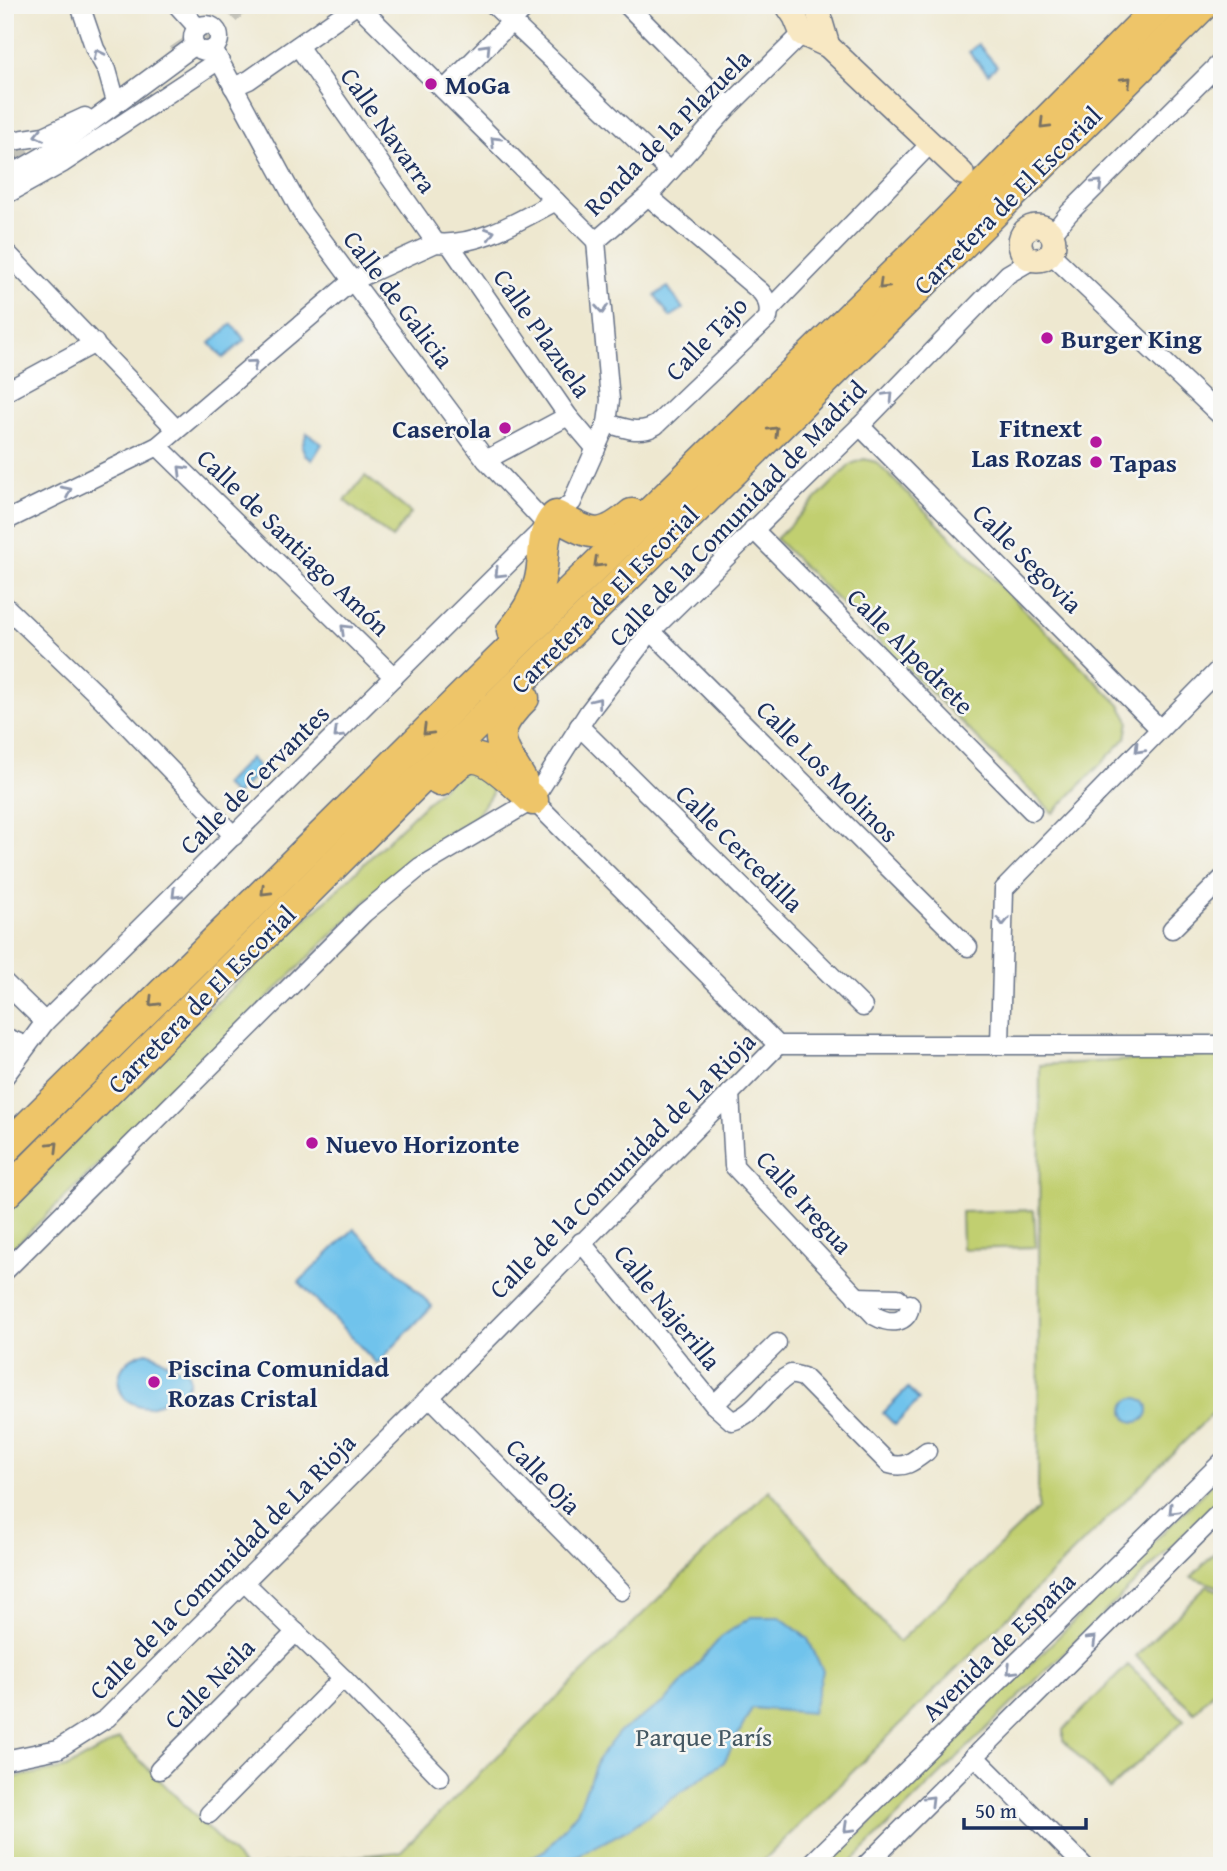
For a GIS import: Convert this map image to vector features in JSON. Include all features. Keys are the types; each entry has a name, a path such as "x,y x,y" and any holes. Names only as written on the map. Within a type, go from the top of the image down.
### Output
{"highway":[{"name":"Carretera de El Escorial","path":"5,1149 934,234 1161,5"},
{"name":"Carretera de El Escorial","path":"5,1194 1203,5"},
{"path":"476,683 526,614 539,583 552,520 587,533 603,533 617,526 777,388"},
{"path":"533,800 504,751 500,737 507,715 679,542 733,471"},
{"path":"204,997 457,765 467,759 480,758 495,767 533,800"}],"street":[{"path":"80,5 95,49 107,70 116,102"},
{"name":"Calle de Galicia","path":"177,5 233,87 302,213 486,460 552,520"},
{"path":"233,87 249,80 357,5 596,241"},
{"path":"494,5 669,171"},
{"path":"444,90 528,5"},
{"path":"627,5 728,107"},
{"path":"787,5 802,34 828,46 962,173"},
{"path":"816,5 828,46"},
{"name":"Ronda de la Plazuela","path":"552,520 572,502 607,424 610,400 596,241 648,196 728,107 802,34"},
{"path":"6,168 52,151 116,102 206,45"},
{"path":"5,195 63,163 206,45"},
{"name":"Calle Navarra","path":"298,46 443,244"},
{"name":"Calle de la Comunidad de Madrid","path":"5,1270 364,913 420,867 533,800 579,726 651,631 860,426 1008,274 1045,249 1069,213 1222,61"},
{"path":"7,136 44,136 116,102"},
{"path":"770,309 932,143"},
{"name":"Calle Tajo","path":"607,424 646,431 656,425 768,318 770,309 761,292 648,196"},
{"path":"5,521 158,446 352,281 443,244 502,230 556,201"},
{"path":"1015,225 1029,228 1042,226 1045,249 1222,417"},
{"name":"Calle Plazuela","path":"443,244 568,416 596,449"},
{"name":"Calle de Santiago Amón","path":"5,251 176,429"},
{"path":"5,392 95,343"},
{"path":"486,460 568,416"},
{"name":"Calle Segovia","path":"860,426 1159,728"},
{"name":"Calle de Santiago Amón","path":"158,446 394,677"},
{"name":"Calle de Cervantes","path":"5,1076 45,1022 552,520"},
{"name":"Calle Alpedrete","path":"753,529 1032,811"},
{"path":"5,606 103,700 234,836"},
{"name":"Calle Los Molinos","path":"651,631 968,947"},
{"path":"1000,1045 1003,888 1222,666"},
{"name":"Calle Cercedilla","path":"579,726 863,1007"},
{"path":"533,800 778,1045 1222,1045"},
{"path":"1172,929 1222,879"},
{"path":"5,983 45,1022"},
{"path":"5,1037 26,1046"},
{"name":"Calle de la Comunidad de La Rioja","path":"5,1760 58,1749 107,1718 245,1583 778,1045"},
{"name":"Calle Iregua","path":"730,1093 734,1166 856,1297 875,1316 885,1322 896,1322 905,1317 910,1309 904,1301 856,1297"},
{"name":"Calle Najerilla","path":"581,1242 714,1405 732,1421 744,1417 781,1380 791,1374 803,1377 889,1464 898,1467 910,1463 927,1451"},
{"name":"Calle Najerilla","path":"714,1405 777,1343"},
{"name":"Calle Oja","path":"430,1397 621,1591"},
{"name":"Avenida de España","path":"809,1866 1222,1462"},
{"path":"864,1866 1222,1510"},
{"name":"Calle Neila","path":"245,1583 344,1678 440,1777"},
{"name":"Calle Neila","path":"159,1770 296,1632"},
{"path":"209,1814 344,1678"},
{"path":"974,1756 1084,1866"}],"green space":[{"path":"864,459 876,462 1120,705 1129,721 1126,738 1053,813 776,539 851,464"},
{"path":"365,476 411,513 392,538 345,501"},
{"path":"463,767 493,775 492,793 476,817 436,841 365,902 5,1256 5,1208"},
{"name":"Parque París","path":"1222,1055 1222,1404 758,1866 260,1866 400,1852 769,1490 899,1642 1038,1509 1040,1065"},
{"path":"1034,1210 1036,1247 962,1249 961,1212"},
{"path":"1222,1474 1222,1497 847,1866 827,1866"},
{"path":"1222,1545 1222,1588 1191,1577"},
{"path":"1207,1586 1222,1592 1222,1682 1194,1712 1136,1656"},
{"path":"1128,1665 1184,1720 1110,1789 1063,1740 1063,1730"},
{"path":"119,1739 245,1866 5,1866 5,1779 66,1768"}],"water":[{"path":"978,44 997,66 988,74 969,52"},
{"path":"668,287 683,309 670,317 655,295"},
{"path":"232,324 245,340 223,358 210,343"},
{"path":"307,433 322,444 312,460 305,455 302,446"},
{"path":"250,758 261,769 235,796 224,785"},
{"path":"354,1229 432,1306 377,1364 299,1282"},
{"name":"Piscina Comunidad Rozas Cristal","path":"147,1352 188,1372 189,1380 184,1390 171,1391 156,1405 144,1407 125,1399 119,1376 126,1363"},
{"path":"908,1388 919,1400 895,1425 883,1413"},
{"path":"1136,1398 1144,1402 1148,1410 1144,1418 1136,1422 1128,1418 1124,1410 1128,1402"},
{"path":"751,1617 780,1617 808,1639 823,1671 812,1713 752,1708 724,1762 629,1829 558,1866 516,1866 547,1849 577,1812 598,1759 619,1732 666,1701 721,1637"}],"tunnel":[{"path":"176,57 207,36 237,5"},
{"path":"8,162 58,132"}],"place":[{"name":"MoGa","path":"431,84"},
{"name":"Burger King","path":"1047,338"},
{"name":"Caserola","path":"505,428"},
{"name":"Fitnext Las Rozas","path":"1096,442"},
{"name":"Tapas","path":"1096,462"},
{"name":"Nuevo Horizonte","path":"312,1143"},
{"name":"Piscina Comunidad Rozas Cristal","path":"154,1382"}]}
